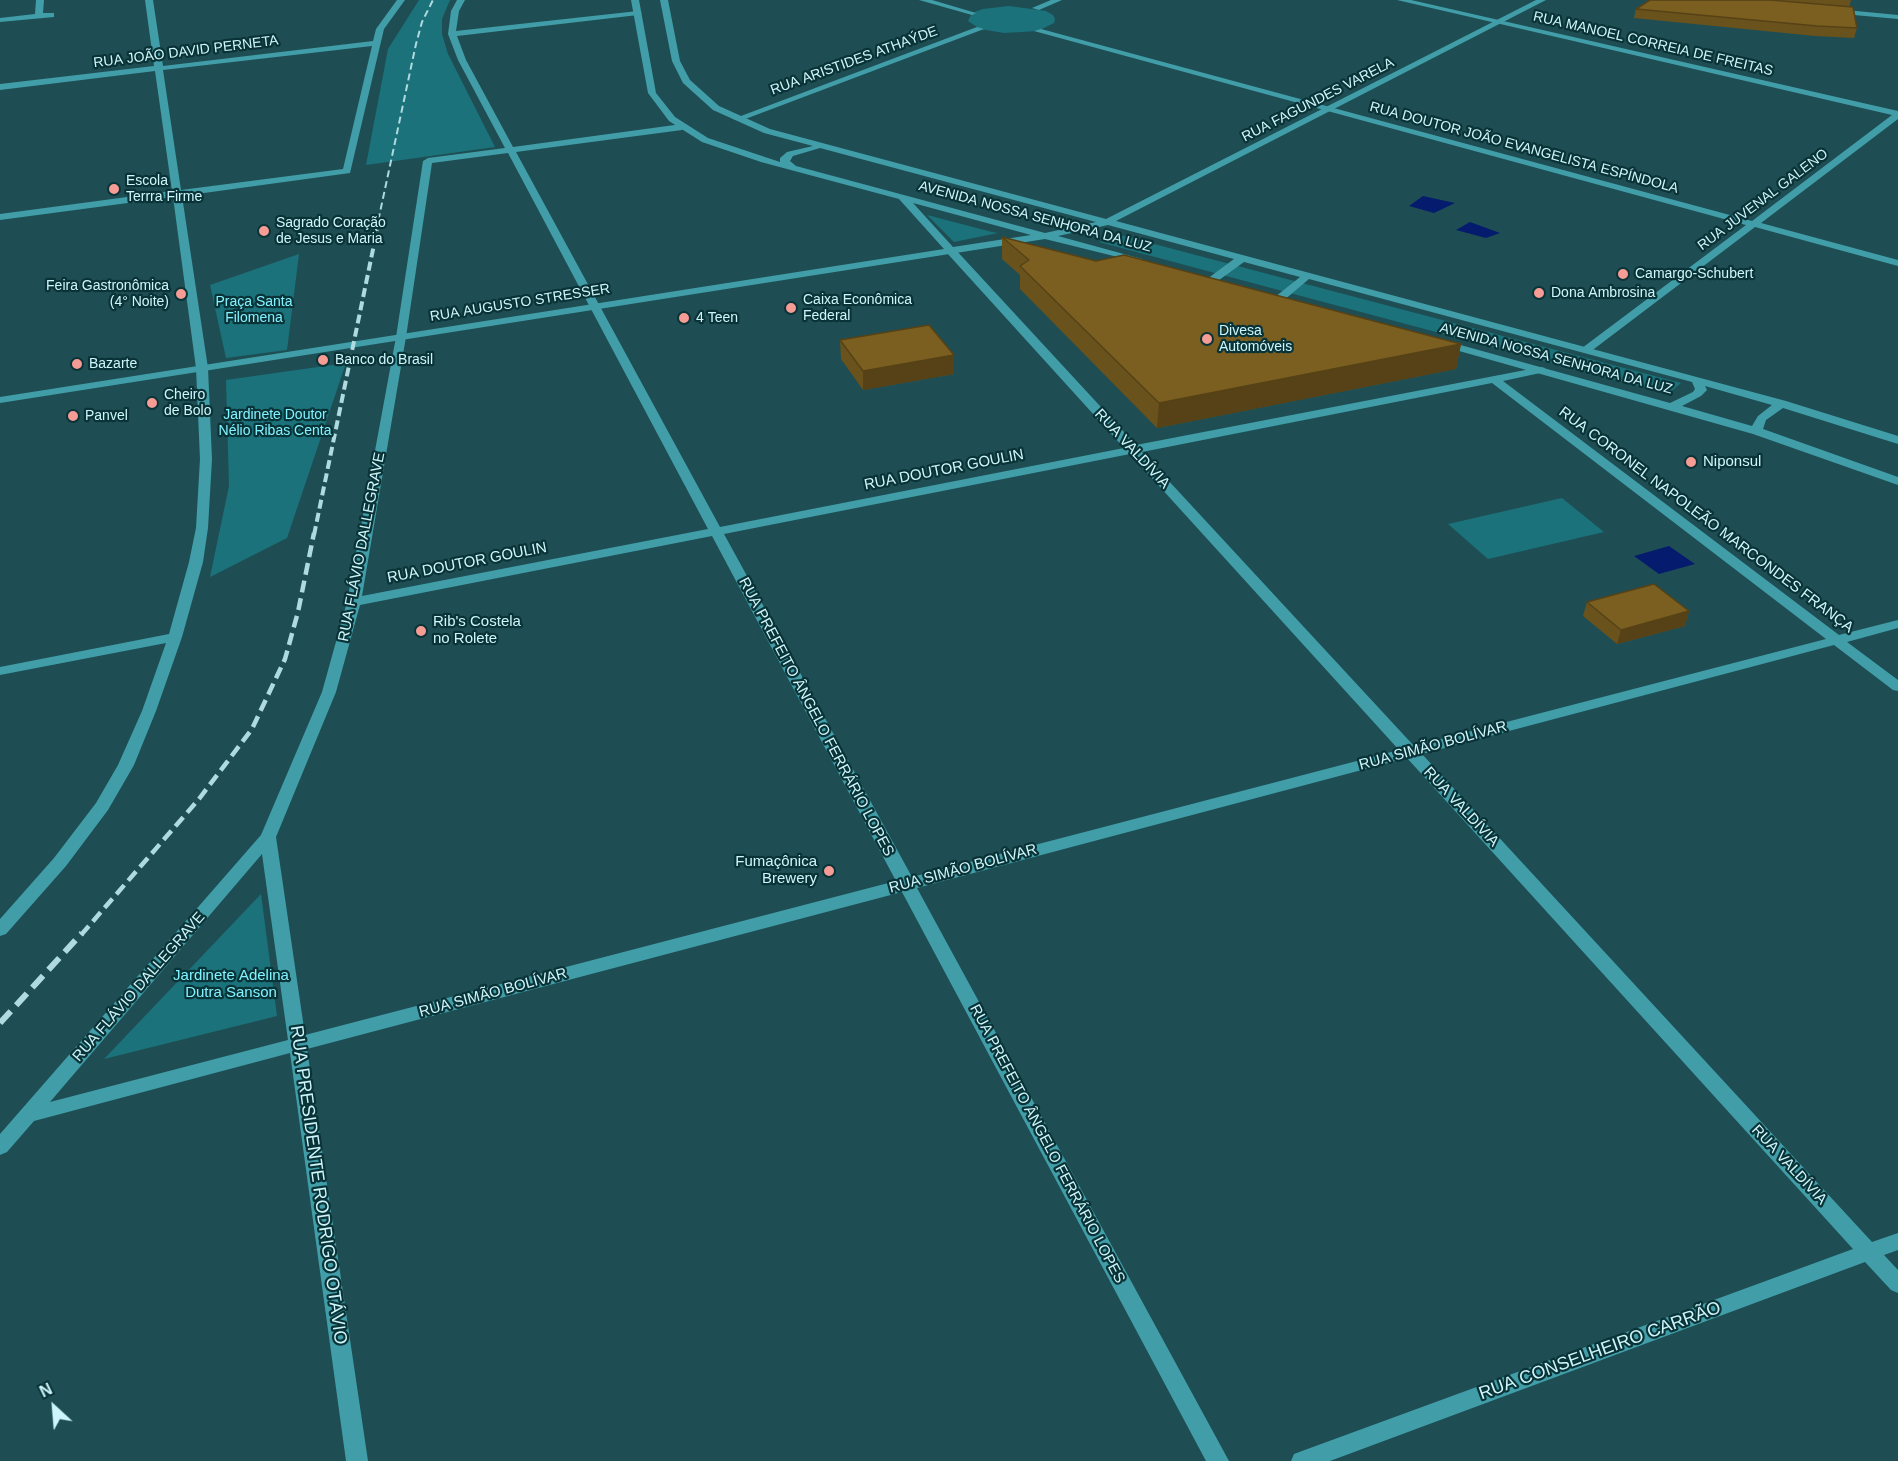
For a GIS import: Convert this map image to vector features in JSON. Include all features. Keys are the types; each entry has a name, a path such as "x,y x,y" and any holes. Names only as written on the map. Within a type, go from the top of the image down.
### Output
{"street":[{"path":"39,16 40,0"},
{"path":"0,930 60,862 102,806 126,765 149,711 175,637 196,562 206,492 202,368 149,0"},
{"path":"0,217 347,171 380,29 401,0"},
{"path":"461,0 455,11 452,34 638,13"},
{"name":"AVENIDA NOSSA SENHORA DA LUZ","path":"635,0 652,93 663,109 682,127 720,147 1154,265"},
{"name":"AVENIDA NOSSA SENHORA DA LUZ","path":"664,0 680,71 695,91 706,101 737,119 767,131 1782,403 1898,440"},
{"path":"923,0 972,13"},
{"path":"1036,8 1058,0"},
{"name":"RUA MANOEL CORREIA DE FREITAS","path":"1401,0 1898,114"},
{"name":"RUA FAGUNDES VARELA","path":"1105,223 1542,0"},
{"path":"1823,10 1898,17"},
{"path":"0,20 51,15"},
{"name":"RUA ARISTIDES ATHAÝDE","path":"737,119 980,29"},
{"name":"RUA DOUTOR JOÃO EVANGELISTA ESPÍNDOLA","path":"1038,31 1898,263"},
{"name":"RUA PREFEITO ÂNGELO FERRÁRIO LOPES","path":"452,34 462,60 509,150 1218,1461"},
{"name":"RUA JOÃO DAVID PERNETA","path":"0,87 376,43"},
{"name":"RUA JUVENAL GALENO","path":"1586,350 1898,114"},
{"path":"509,150 682,127"},
{"path":"793,168 785,162 785,158 790,154 811,148 825,148"},
{"name":"RUA FLÁVIO DALLEGRAVE","path":"0,1147 268,837 329,692 354,602 401,337 428,161 509,150"},
{"name":"RUA VALDÍVIA","path":"901,196 1898,1284"},
{"name":"RUA AUGUSTO STRESSER","path":"0,400 1045,236 1105,223"},
{"path":"1211,281 1241,259"},
{"path":"1279,299 1307,276"},
{"name":"AVENIDA NOSSA SENHORA DA LUZ","path":"1432,340 1672,406 1757,432 1898,481"},
{"name":"RUA DOUTOR GOULIN","path":"354,602 1541,370"},
{"name":"RUA CORONEL NAPOLEÃO MARCONDES FRANÇA","path":"1494,379 1898,687"},
{"path":"1672,406 1701,390 1697,380"},
{"path":"1757,432 1758,423 1762,418 1782,403"},
{"name":"RUA SIMÃO BOLÍVAR","path":"29,1115 1898,624"},
{"path":"0,670 175,637"},
{"name":"RUA PRESIDENTE RODRIGO OTÁVIO","path":"268,837 357,1461"},
{"name":"RUA CONSELHEIRO CARRÃO","path":"1302,1461 1898,1241"}],"green space":[{"path":"419,0 450,0 442,19 442,34 448,54 495,147 366,165 388,49"},
{"path":"1009,6 1046,11 1053,15 1054,23 1038,31 1004,33 980,29 968,21 972,13 983,9"},
{"path":"927,215 992,232 998,233 954,242"},
{"path":"1120,235 1681,383 1668,394 1099,242"},
{"name":"Praça Santa Filomena","path":"299,254 287,350 226,358 210,285"},
{"name":"Jardinete Doutor Nélio Ribas Centa","path":"346,363 287,538 210,577 229,486 226,380"},
{"path":"1562,498 1604,532 1488,559 1448,524"},
{"name":"Jardinete Adelina Dutra Sanson","path":"261,894 277,1016 104,1059"}],"shaded area":[{"path":"1423,196 1455,203 1434,213 1409,206"},
{"path":"1470,222 1500,233 1486,238 1456,230"},
{"path":"1669,546 1695,564 1659,574 1634,556"}],"building":[{"path":"1650,0 1770,0 1853,7 1857,28 1636,9"},
{"name":"Divesa Automóveis","path":"1002,237 1096,261 1124,255 1461,344 1159,403 1020,266 1029,260"},
{"path":"929,325 954,355 863,371 840,340"},
{"path":"1654,584 1689,611 1621,630 1587,602"}],"railway":[{"path":"376,231 416,44 422,22 433,0"},
{"path":"314,535 377,230"},
{"path":"81,935 199,799 252,729 285,659 298,612 314,533"},
{"path":"0,1023 82,933"}],"place":[{"name":"Escola Terrra Firme","path":"114,189"},
{"name":"Sagrado Coração de Jesus e Maria","path":"264,231"},
{"name":"Camargo-Schubert","path":"1623,274"},
{"name":"Dona Ambrosina","path":"1539,293"},
{"name":"Feira Gastronômica (4° Noite)","path":"181,294"},
{"name":"Caixa Econômica Federal","path":"791,308"},
{"name":"4 Teen","path":"684,318"},
{"name":"Divesa Automóveis","path":"1207,339"},
{"name":"Banco do Brasil","path":"323,360"},
{"name":"Bazarte","path":"77,364"},
{"name":"Cheiro de Bolo","path":"152,403"},
{"name":"Panvel","path":"73,416"},
{"name":"Niponsul","path":"1691,462"},
{"name":"Rib's Costela no Rolete","path":"421,631"},
{"name":"Fumaçônica Brewery","path":"829,871"}]}
